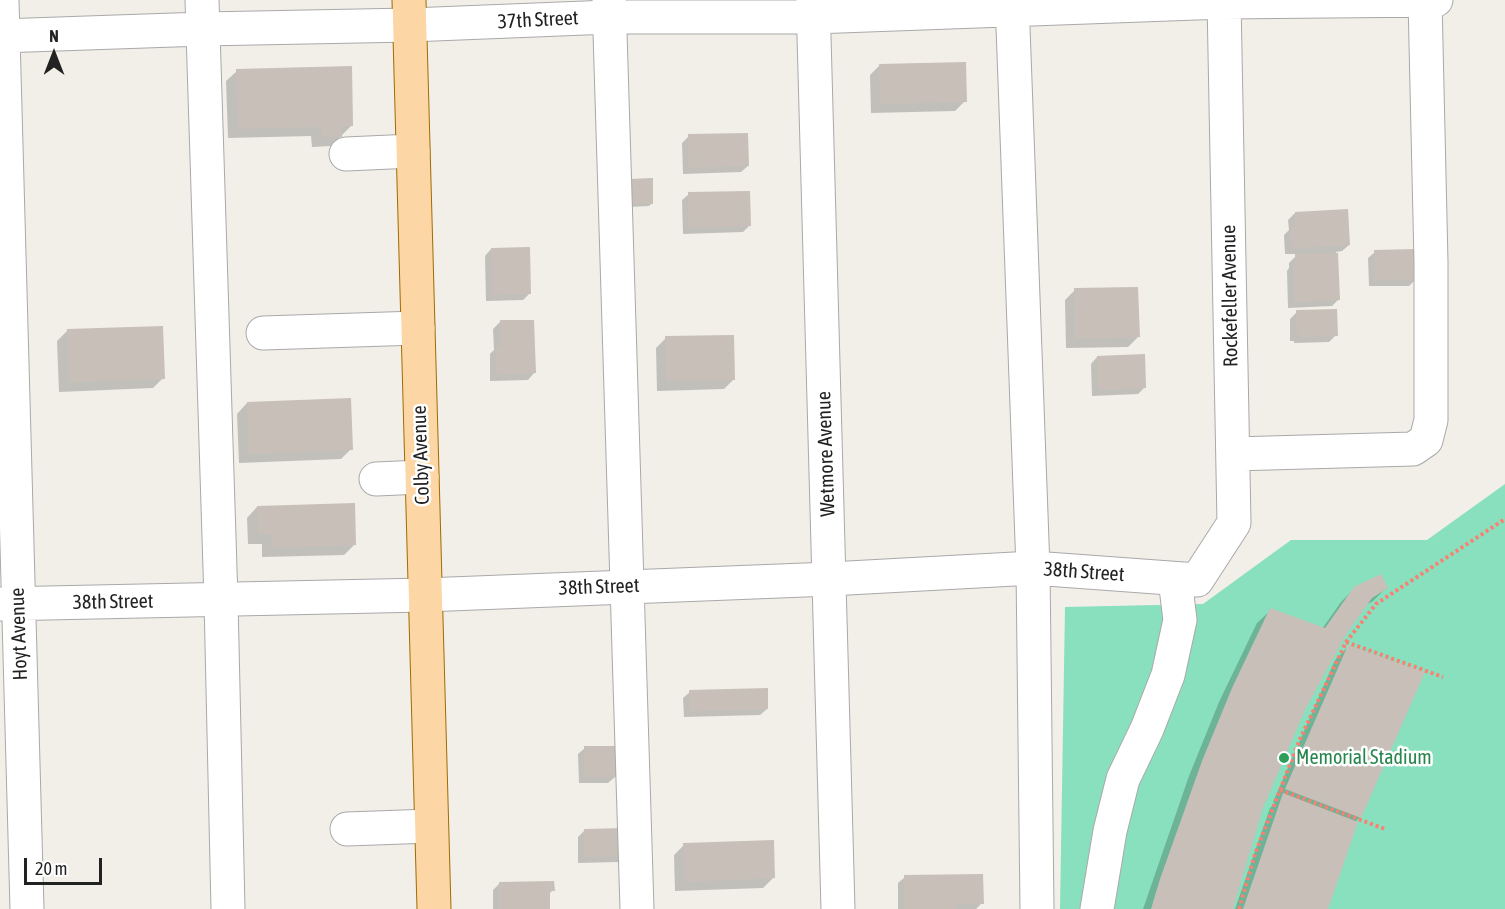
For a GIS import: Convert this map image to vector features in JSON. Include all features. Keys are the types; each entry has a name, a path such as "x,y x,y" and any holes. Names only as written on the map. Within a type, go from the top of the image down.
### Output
{"main road":[{"name":"Colby Avenue","path":"410,13 434,909"}],"street":[{"name":"Hoyt Avenue","path":"2,0 9,604 27,909"},
{"path":"1233,454 1413,449 1426,440 1431,420 1431,262 1425,0"},
{"name":"37th Street","path":"1,36 203,15 410,13 537,34 609,8 813,8 1436,0"},
{"name":"Rockefeller Avenue","path":"1186,579 1234,523 1224,1"},
{"path":"1012,5 1034,568 1037,909"},
{"path":"609,8 637,909"},
{"name":"Wetmore Avenue","path":"813,8 838,909"},
{"path":"203,15 231,483 221,600 228,909"},
{"path":"346,154 413,151"},
{"path":"262,333 418,328"},
{"path":"376,479 422,477"},
{"name":"38th Street","path":"9,604 221,600 340,608 425,595 580,600 626,586 830,579 1034,568 1186,579"},
{"path":"1097,909 1110,831 1123,779 1147,729 1168,675 1186,579"},
{"path":"347,829 431,826"}],"path":[{"path":"1239,909 1255,854 1300,739 1346,642 1376,604 1505,519"},
{"path":"1346,642 1443,677"},
{"path":"1280,790 1385,830"}],"green space":[{"name":"Memorial Stadium","path":"1505,484 1505,909 1060,909 1065,607 1203,604 1291,540 1427,540"}],"building":[{"path":"966,62 967,102 881,104 879,64"},
{"path":"352,66 353,126 342,126 342,137 321,137 321,127 238,129 236,69"},
{"path":"748,133 749,166 689,168 688,134"},
{"path":"653,178 653,204 630,204 630,179"},
{"path":"750,191 751,226 689,228 688,192"},
{"path":"1348,209 1350,245 1292,248 1290,227 1295,226 1295,212"},
{"path":"530,247 531,294 492,295 491,248"},
{"path":"1416,249 1417,279 1375,280 1374,250"},
{"path":"1338,253 1340,300 1294,302 1293,263 1295,263 1295,254"},
{"path":"1138,287 1140,337 1075,339 1074,288"},
{"path":"1337,309 1338,336 1301,337 1297,335 1296,310"},
{"path":"500,320 534,320 536,373 497,375 496,346 501,346"},
{"path":"163,326 165,379 69,382 67,329"},
{"path":"734,335 735,380 666,381 665,336"},
{"path":"1145,354 1146,388 1098,390 1097,356"},
{"path":"351,398 353,450 249,454 247,402"},
{"path":"355,503 356,545 272,548 271,534 258,534 257,506"},
{"path":"1381,574 1388,588 1372,598 1345,636 1305,710 1263,808 1233,909 1151,909 1202,761 1232,688 1270,608 1325,628 1354,587"},
{"path":"1348,645 1425,672 1361,818 1285,789"},
{"path":"768,688 768,709 690,711 689,690"},
{"path":"584,746 616,746 616,777 585,777"},
{"path":"1283,793 1358,822 1328,909 1243,909"},
{"path":"626,828 626,856 584,857 584,829"},
{"path":"774,840 775,878 685,882 683,843"},
{"path":"983,874 984,904 956,904 956,909 905,909 904,875"},
{"path":"554,881 555,891 550,891 550,909 499,909 499,882"}],"place":[{"name":"Memorial Stadium","path":"1284,758"}]}
